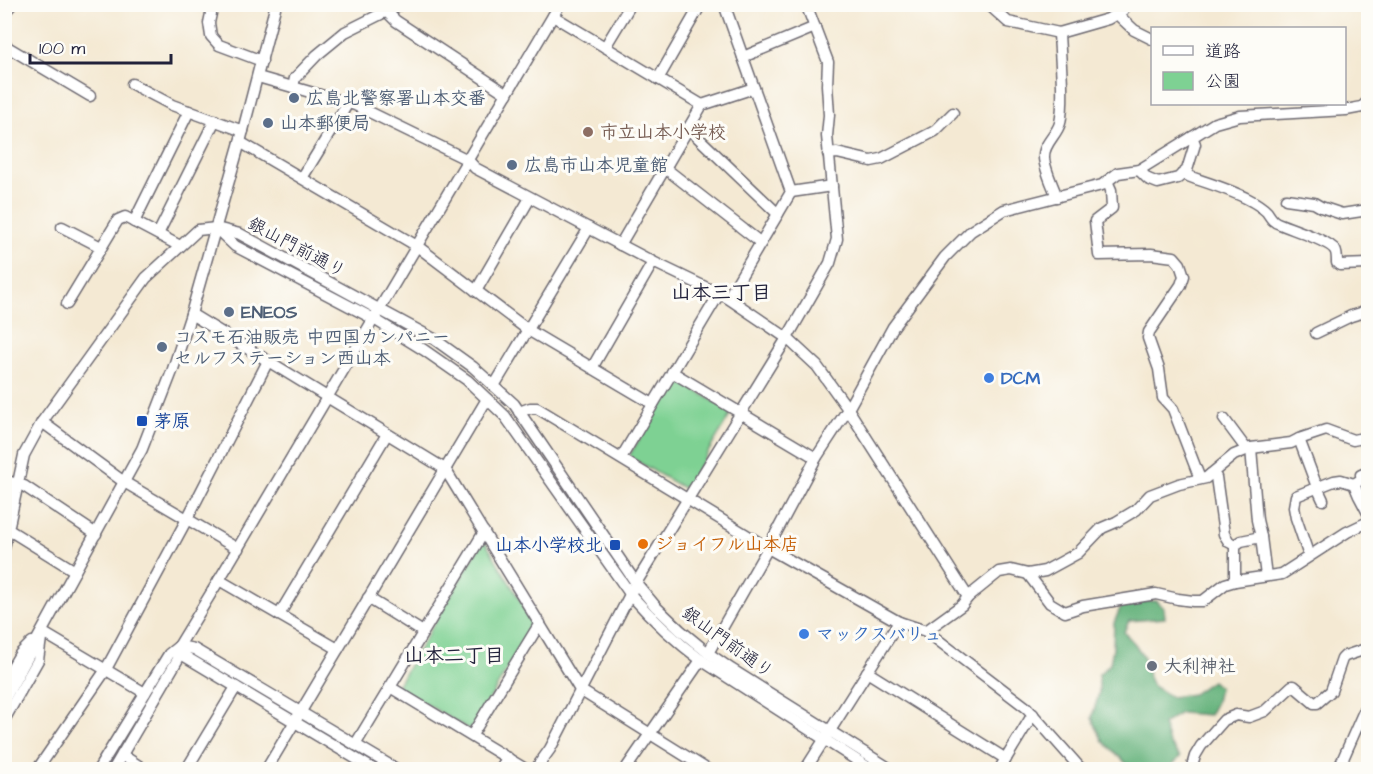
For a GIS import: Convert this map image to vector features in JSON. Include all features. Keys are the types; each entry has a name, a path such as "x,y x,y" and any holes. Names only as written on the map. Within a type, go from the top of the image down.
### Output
{"street":[{"path":"4,13 12,4"},
{"path":"213,4 209,23 211,36 219,45 262,61"},
{"path":"4,700 142,449 173,369 191,314 258,77 276,4"},
{"path":"293,87 295,78 317,55 345,32 385,8 401,4"},
{"path":"98,770 169,654 179,646 238,549 560,4"},
{"path":"605,47 631,4"},
{"path":"658,79 701,4"},
{"path":"724,4 791,192"},
{"path":"535,770 550,749 636,584 787,338 830,263 837,239 827,136 828,62 806,4"},
{"path":"988,4 1008,22 1059,33 1108,19 1123,10 1126,4"},
{"path":"385,8 396,21 507,94"},
{"path":"1117,14 1134,30 1151,38"},
{"path":"554,16 702,105"},
{"path":"742,57 815,27"},
{"path":"1057,197 1043,156 1045,148 1056,134 1060,124 1062,104 1059,33"},
{"path":"4,45 90,96"},
{"path":"258,77 355,105 468,160 475,168 530,198 724,296 787,338 817,366 848,409 969,597"},
{"path":"132,84 172,105 215,120 302,178 417,246 528,330 653,404"},
{"path":"620,244 702,105 754,88"},
{"path":"625,770 704,656 768,548 816,458 848,409 893,327 945,257 971,231 1004,210 1102,185 1118,173 1139,170 1223,120 1272,108 1346,110 1362,107 1368,101"},
{"path":"302,178 348,104"},
{"path":"134,222 189,111"},
{"path":"828,154 837,153 871,161 881,159 935,131 953,113"},
{"path":"158,234 215,120"},
{"path":"688,128 778,214"},
{"path":"1139,170 1148,179 1158,183 1178,178 1187,170 1195,144 1192,137"},
{"path":"665,168 761,243"},
{"path":"1182,174 1249,199 1266,212 1271,219 1330,244 1335,250 1337,263 1340,265 1368,264"},
{"path":"1107,181 1111,190 1112,208 1095,221 1100,255 1150,254 1174,257 1180,264 1184,276 1181,285 1149,332 1148,338 1159,369 1163,398 1173,409 1200,479"},
{"path":"791,192 832,186"},
{"path":"621,458 672,372 761,243 791,192"},
{"path":"476,291 530,198"},
{"path":"1286,199 1314,203 1342,214 1368,210"},
{"path":"67,304 118,220 125,217 180,246"},
{"path":"62,227 101,247"},
{"path":"4,548 24,455 42,422 146,278 198,230 216,228"},
{"name":"銀山門前通り","path":"216,228 235,246 376,315 434,339 473,367 514,404 636,584 704,656"},
{"path":"494,386 589,228"},
{"path":"591,368 653,262"},
{"path":"1316,333 1368,308"},
{"path":"191,314 445,469 580,690 708,770"},
{"name":"銀山門前通り","path":"376,315 467,380 506,416 631,594 648,615 675,641 704,656 826,735 872,770"},
{"path":"37,770 105,671 187,519 268,361"},
{"path":"672,372 816,458"},
{"path":"266,770 487,399"},
{"path":"519,412 537,408 768,548 899,622 926,631 1027,708 1082,770"},
{"path":"1224,419 1249,449 1266,576"},
{"path":"42,422 124,482 238,549"},
{"path":"926,631 962,605 999,573 1011,570 1028,574 1045,571 1078,554 1102,528 1136,510 1150,495 1179,484 1206,478 1234,455 1249,449 1291,443 1299,438 1326,430 1353,440 1368,437"},
{"path":"279,615 387,434"},
{"path":"1299,438 1323,500"},
{"path":"1309,556 1296,518 1294,507 1296,496 1337,480 1354,484 1362,479 1361,475 1368,472"},
{"path":"1211,474 1216,477 1224,534 1229,542 1235,544 1261,537"},
{"path":"4,480 24,486 96,534"},
{"path":"1354,484 1368,513"},
{"path":"1028,574 1050,603 1065,612 1083,606 1156,594 1203,601 1225,584 1281,574 1347,532 1368,522"},
{"path":"9,530 75,571"},
{"path":"356,745 484,532"},
{"path":"1234,581 1235,544"},
{"path":"219,580 338,649"},
{"path":"368,598 423,632"},
{"path":"805,770 899,622"},
{"path":"472,735 540,623"},
{"path":"42,632 145,693"},
{"path":"4,681 20,654 42,632"},
{"path":"4,720 38,660 42,632"},
{"path":"179,646 186,657 236,687 356,745 398,770"},
{"path":"179,646 194,649 375,770"},
{"path":"113,770 178,659 179,646"},
{"path":"1191,770 1201,746 1224,720 1236,715 1250,717 1265,711 1292,686 1317,703 1331,691 1345,656 1367,646 1368,687"},
{"path":"867,672 1006,759"},
{"path":"186,770 236,687"},
{"path":"390,687 527,770"},
{"path":"1338,770 1368,702"},
{"path":"999,770 1033,714"},
{"name":"銀山門前通り","path":"826,735 892,770"},
{"path":"122,755 145,770"},
{"path":"499,770 508,758"}],"green space":[{"path":"677,379 732,412 688,486 683,488 631,458 630,454"},
{"path":"482,543 486,543 533,622 532,628 473,727 468,729 399,688 398,684"},
{"path":"1139,601 1157,601 1164,608 1165,618 1129,621 1124,632 1143,656 1153,686 1171,697 1193,694 1212,681 1219,687 1216,702 1209,715 1180,713 1163,724 1169,743 1180,757 1167,770 1138,769 1127,764 1103,741 1092,718 1099,693 1099,674 1110,664 1114,623 1121,606"}],"waterway":[{"path":"207,663 386,770"},
{"path":"106,770 159,682"}],"place":[{"name":"広島北警察署山本交番","path":"294,98"},
{"name":"山本郵便局","path":"268,123"},
{"name":"市立山本小学校","path":"588,132"},
{"name":"広島市山本児童館","path":"512,165"},
{"name":"ENEOS","path":"229,312"},
{"name":"コスモ石油販売 中四国カンパニー セルフステーション西山本","path":"162,347"},
{"name":"DCM","path":"989,378"},
{"name":"茅原","path":"142,421"},
{"name":"ジョイフル山本店","path":"643,544"},
{"name":"山本小学校北","path":"615,545"},
{"name":"マックスバリュ","path":"804,634"},
{"name":"大利神社","path":"1152,666"}],"district":[{"name":"山本三丁目","path":"721,292"},
{"name":"山本二丁目","path":"454,655"}]}
